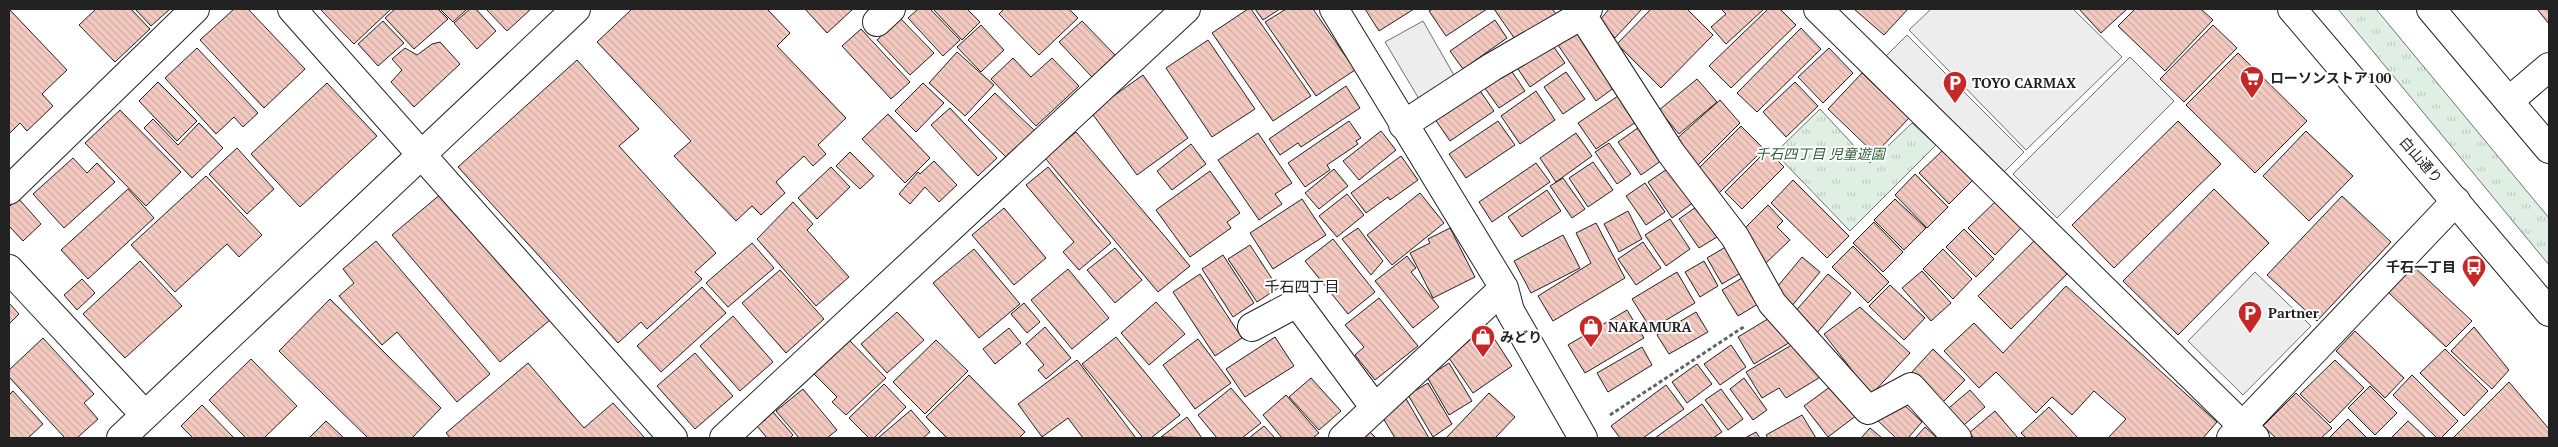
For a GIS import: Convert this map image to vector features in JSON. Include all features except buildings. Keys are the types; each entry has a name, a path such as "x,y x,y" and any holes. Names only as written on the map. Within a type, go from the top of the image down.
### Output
{"main road":[{"path":"9,190 195,9"},
{"path":"292,9 421,157 673,438"},
{"path":"121,438 576,9"},
{"path":"724,438 1186,9"},
{"path":"1334,9 1504,288 1510,311 1581,436"},
{"path":"1818,9 2242,434 2456,201"},
{"name":"白山通り","path":"2292,9 2549,312"},
{"path":"2431,9 2549,149"},
{"path":"1403,125 1492,67 1585,12 1671,153 1735,237 1775,307 1868,410 1910,387 1957,438"},
{"path":"2509,101 2549,66"},
{"path":"9,269 145,415"},
{"path":"1342,438 1504,288"},
{"path":"1252,327 1297,303 1375,408"}],"path":[{"path":"1581,436 1775,307"}],"green space":[{"path":"2338,9 2376,9 2549,218 2549,265"},
{"name":"千石四丁目 児童遊園","path":"1820,109 1870,163 1912,123 1936,145 1850,231 1775,153"}],"shaded area":[{"path":"1931,9 2073,9 2122,57 2026,150 1909,30"},
{"path":"1423,21 1459,84 1422,104 1385,42"},
{"name":"TOYO CARMAX","path":"1907,35 2024,152 2003,173 1886,56"},
{"path":"2130,57 2174,101 2057,218 2013,174"},
{"name":"Partner","path":"2255,272 2311,326 2243,395 2188,341"}],"place":[{"name":"ローソンストア100","path":"2252,99"},
{"name":"TOYO CARMAX","path":"1955,104"},
{"name":"千石一丁目","path":"2474,288"},
{"name":"Partner","path":"2250,334"},
{"name":"NAKAMURA","path":"1591,348"},
{"name":"みどり","path":"1483,358"}],"district":[{"name":"千石四丁目","path":"1302,287"}]}
